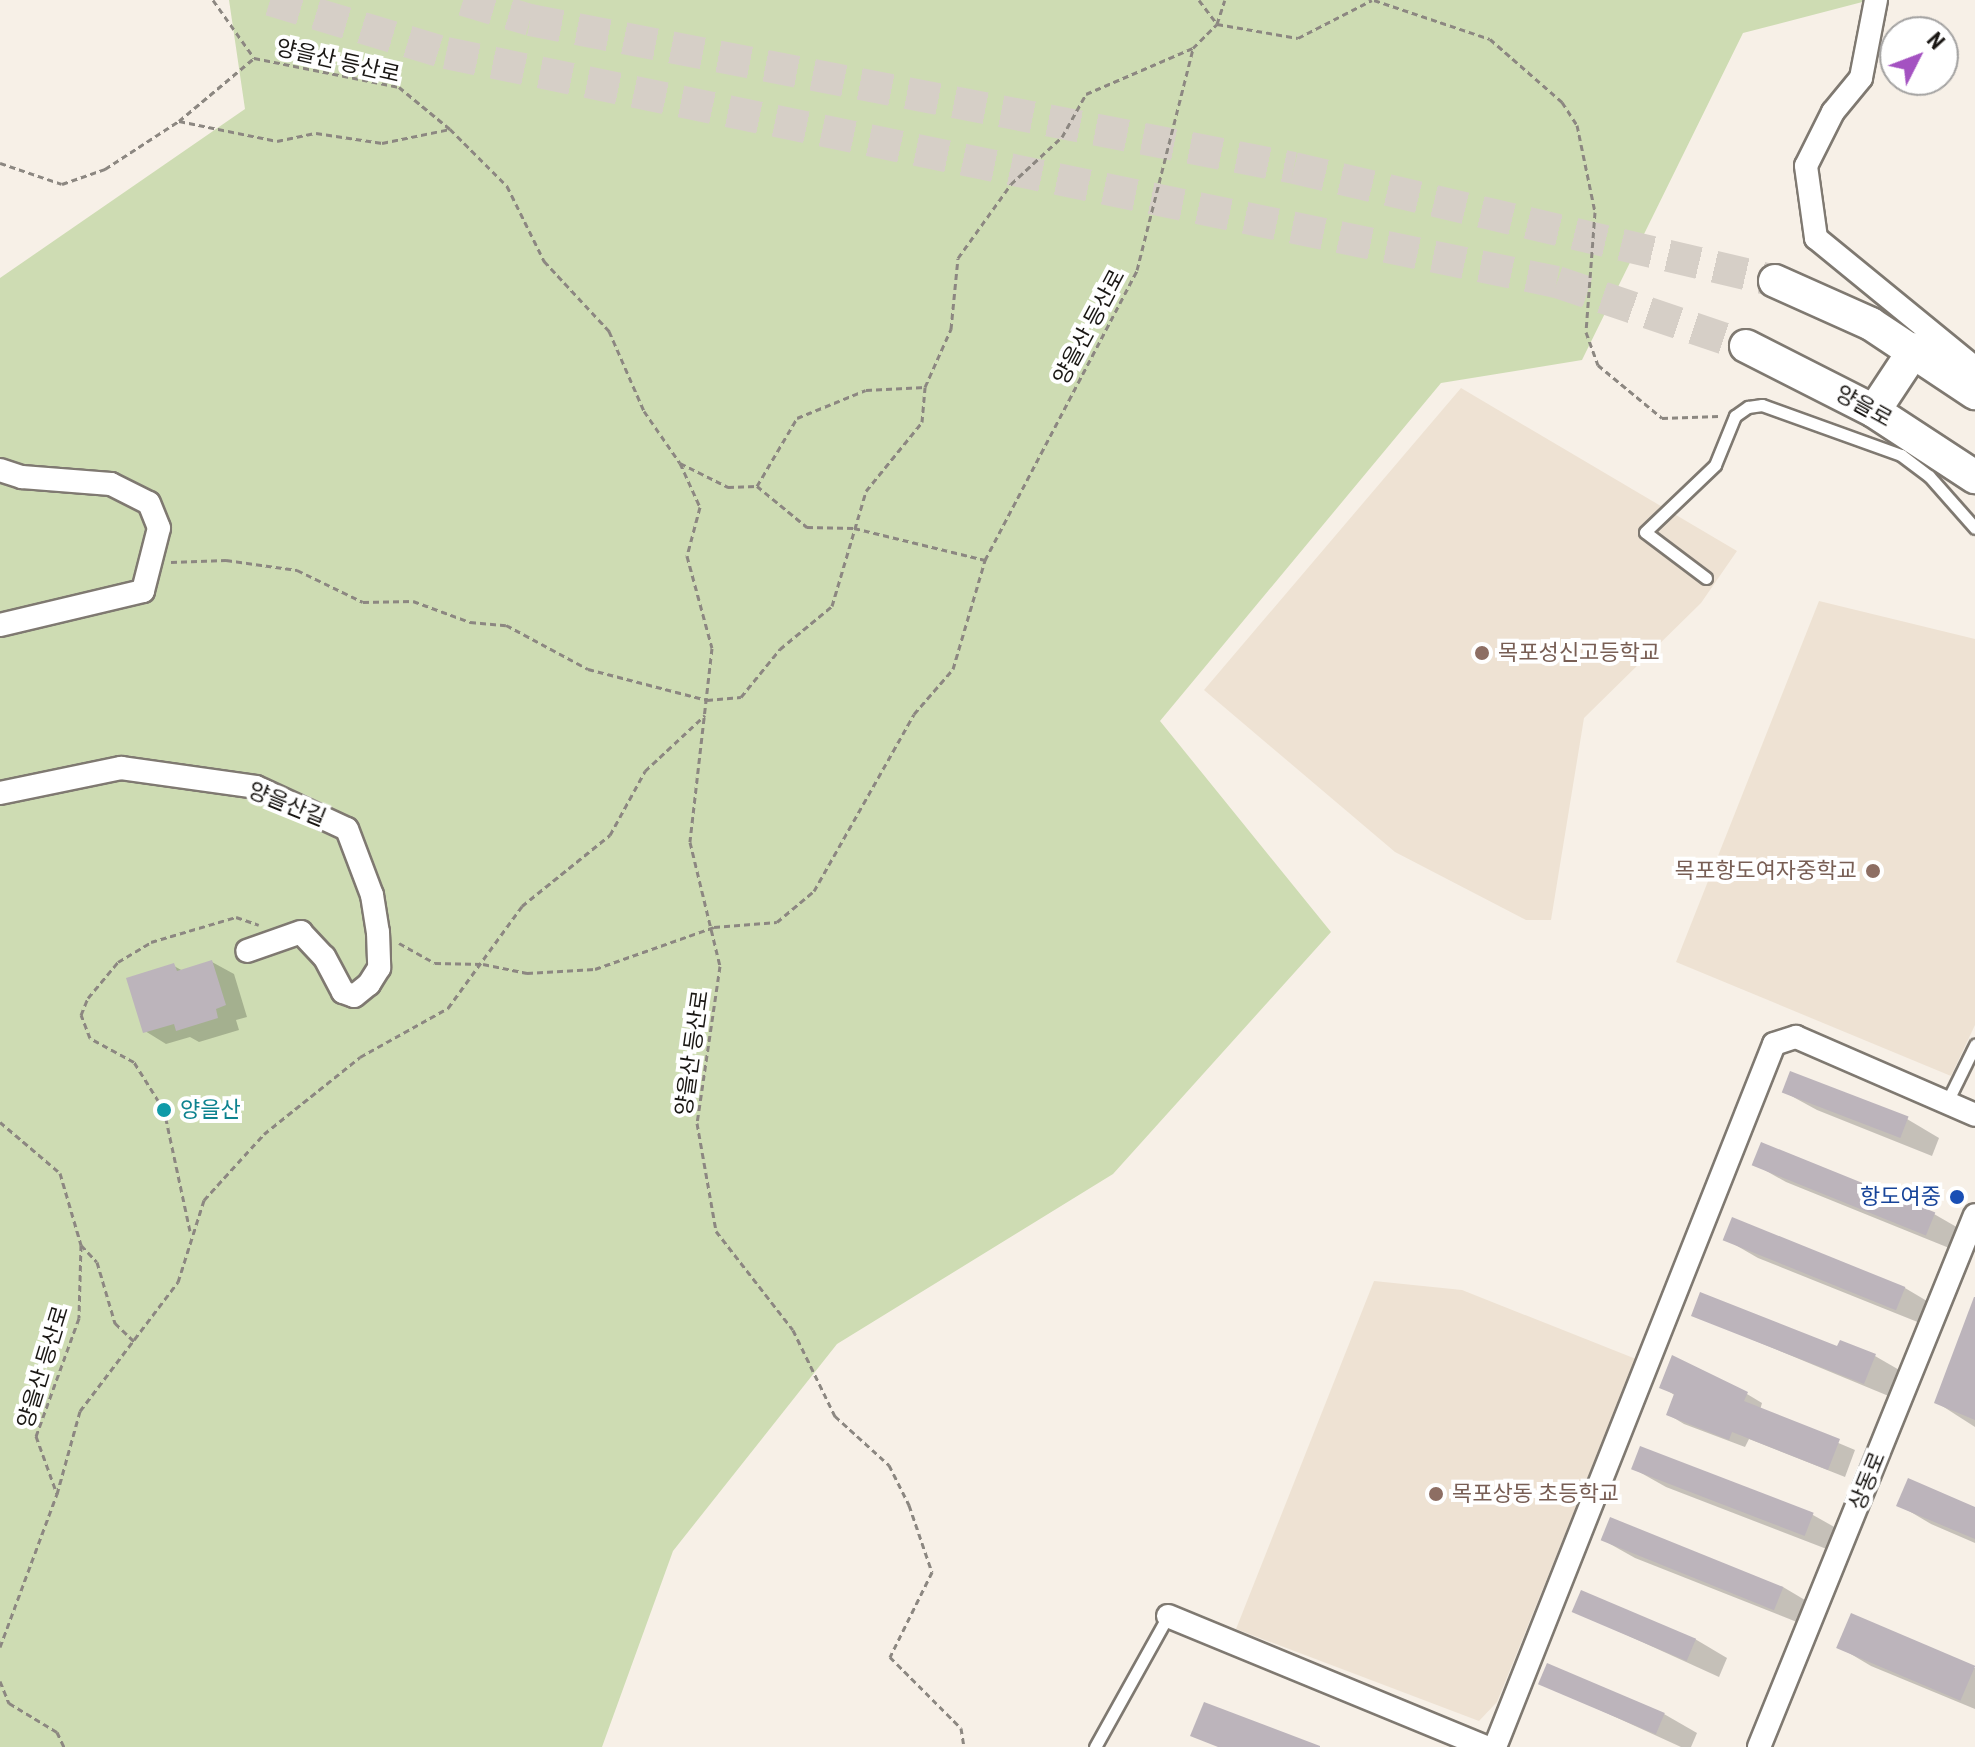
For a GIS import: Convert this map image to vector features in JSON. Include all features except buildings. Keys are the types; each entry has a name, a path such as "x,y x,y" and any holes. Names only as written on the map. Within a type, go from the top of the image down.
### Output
{"street":[{"path":"1876,0 1861,78 1833,112 1806,166 1816,238 1975,368"},
{"path":"1775,281 1823,299 1915,349 1975,393"},
{"name":"양을로","path":"1746,346 1874,411 1975,477"},
{"path":"1874,411 1915,349"},
{"path":"0,470 111,484 149,503 159,528 154,562 143,591 0,625"},
{"name":"양을산길","path":"0,793 121,768 256,787 347,829 372,895 378,932 379,968 354,996 343,992 324,957 301,932 247,951"},
{"path":"1495,1747 1774,1044 1796,1037 1975,1115"},
{"name":"상동로","path":"1759,1747 1975,1215"},
{"path":"1168,1616 1486,1747"}],"lane":[{"path":"1706,578 1645,532 1715,465 1735,416 1762,405 1901,455 1929,476 1975,528"},
{"path":"1947,1102 1975,1045"},
{"path":"1095,1747 1168,1616"}],"path":[{"name":"양을산 등산로","path":"213,0 254,58 399,87 450,129 507,186 544,261 609,331 644,411 680,463 700,507 687,556 712,648 690,842 714,927 720,966 697,1123 716,1231 793,1330 835,1416 889,1465 909,1505 932,1572 890,1657 961,1728 964,1747"},
{"path":"1199,0 1217,24 1298,38 1373,0 1490,39 1562,102 1577,125 1595,212 1586,332 1598,365 1662,418 1735,416"},
{"path":"154,562 226,560 297,570 363,602 413,601 470,622 506,625 588,669 707,700 741,697 780,649 832,606 866,491 922,422 925,387 951,329 958,258 1011,184 1062,137 1086,94 1193,48 1217,24 1225,0"},
{"name":"양을산 등산로","path":"378,932 435,963 483,964 527,973 595,969 714,927 777,922 814,891 914,714 953,669 985,560 1137,270 1193,48"},
{"name":"양을산 등산로","path":"0,163 62,184 105,169 179,121 254,58"},
{"path":"179,121 277,141 316,133 382,143 450,129"},
{"path":"925,387 866,390 797,418 757,486 807,527 854,528 985,560"},
{"name":"양을산 등산로","path":"680,463 728,487 757,486"},
{"path":"0,1647 57,1494 80,1411 178,1282 190,1231 204,1200 264,1134 360,1057 448,1008 483,964 522,906 610,835 645,771 705,715"},
{"path":"190,1231 164,1110 134,1062 90,1038 81,1015 88,998 118,962 151,942 236,917 268,931 273,941"},
{"name":"양을산 등산로","path":"0,1122 60,1173 81,1245 79,1318 36,1436 57,1494"},
{"name":"양을산 등산로","path":"81,1245 97,1262 115,1323 135,1342"},
{"path":"0,1681 9,1703 57,1732 64,1747"}],"shaded area":[{"path":"1461,388 1737,551 1701,603 1584,718 1551,920 1526,920 1395,852 1204,690"},
{"path":"1819,601 1975,639 1975,1025 1951,1076 1676,962"},
{"name":"목포상동 초등학교","path":"1374,1281 1462,1290 1636,1359 1497,1702 1479,1721 1236,1629"}],"green space":[{"path":"229,0 1870,0 1743,33 1582,360 1441,383 1160,721 1331,932 1113,1174 837,1344 673,1551 602,1747 0,1747 0,278 245,109"}],"tunnel":[{"path":"270,0 446,53 1557,282 1746,346"},
{"path":"463,0 530,20 1294,168 1775,281"}],"place":[{"name":"목포성신고등학교","path":"1482,653"},
{"name":"목포항도여자중학교","path":"1873,871"},
{"name":"양을산","path":"164,1110"},
{"name":"항도여중","path":"1957,1197"},
{"name":"목포상동 초등학교","path":"1436,1494"}]}
